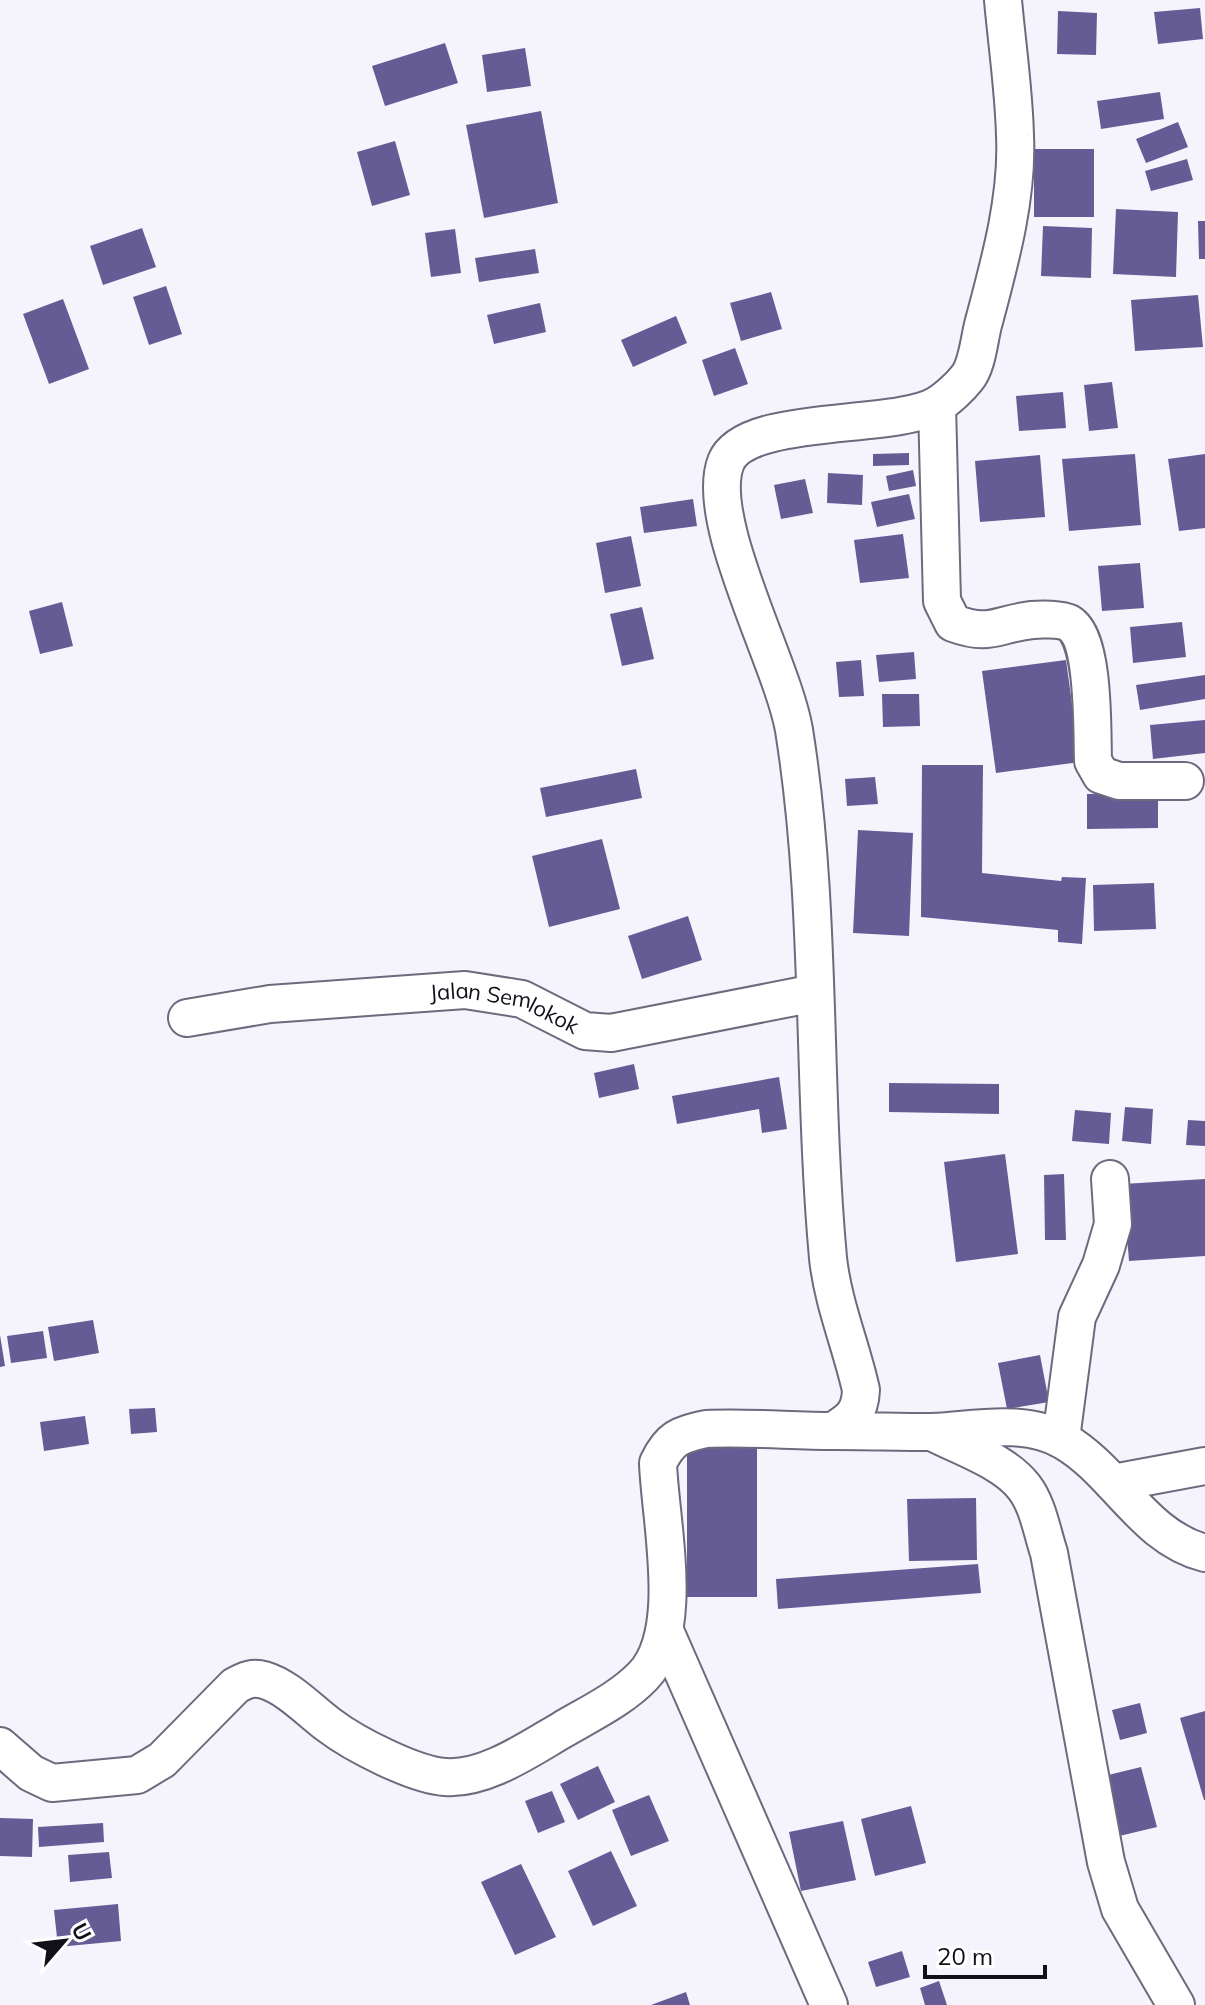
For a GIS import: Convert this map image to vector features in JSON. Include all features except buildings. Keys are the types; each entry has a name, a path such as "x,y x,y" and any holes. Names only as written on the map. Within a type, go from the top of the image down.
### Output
{"street":[{"path":"833,1431 853,1419 860,1407 861,1390 829,1261 822,1195 811,901 793,726 782,682 759,627 723,513 720,487 727,458 743,443 768,434 915,413 937,405 970,376 1005,235 1016,138 1003,0"},
{"path":"937,405 942,601 953,623 976,632 1034,619 1068,622 1081,635 1087,657 1093,761 1101,775 1119,781 1185,781"},
{"name":"Jalan Semlokok","path":"187,1018 270,1004 465,990 522,999 585,1031 606,1033 815,993"},
{"path":"1061,1439 1077,1317 1101,1265 1113,1224 1110,1179"},
{"path":"0,1746 31,1773 52,1783 137,1775 162,1760 235,1686 249,1678 266,1681 333,1728 424,1774 447,1778 472,1775 526,1751 617,1698 643,1677 657,1659 665,1631 668,1599 658,1463 667,1444 685,1434 706,1429 932,1432 993,1427 1035,1431 1061,1439 1085,1455 1161,1533 1189,1549 1205,1553"},
{"path":"932,1432 1002,1469 1025,1488 1037,1513 1049,1553 1106,1862 1120,1909 1176,2005"},
{"path":"1113,1483 1205,1466"},
{"path":"665,1631 829,2005"}]}
